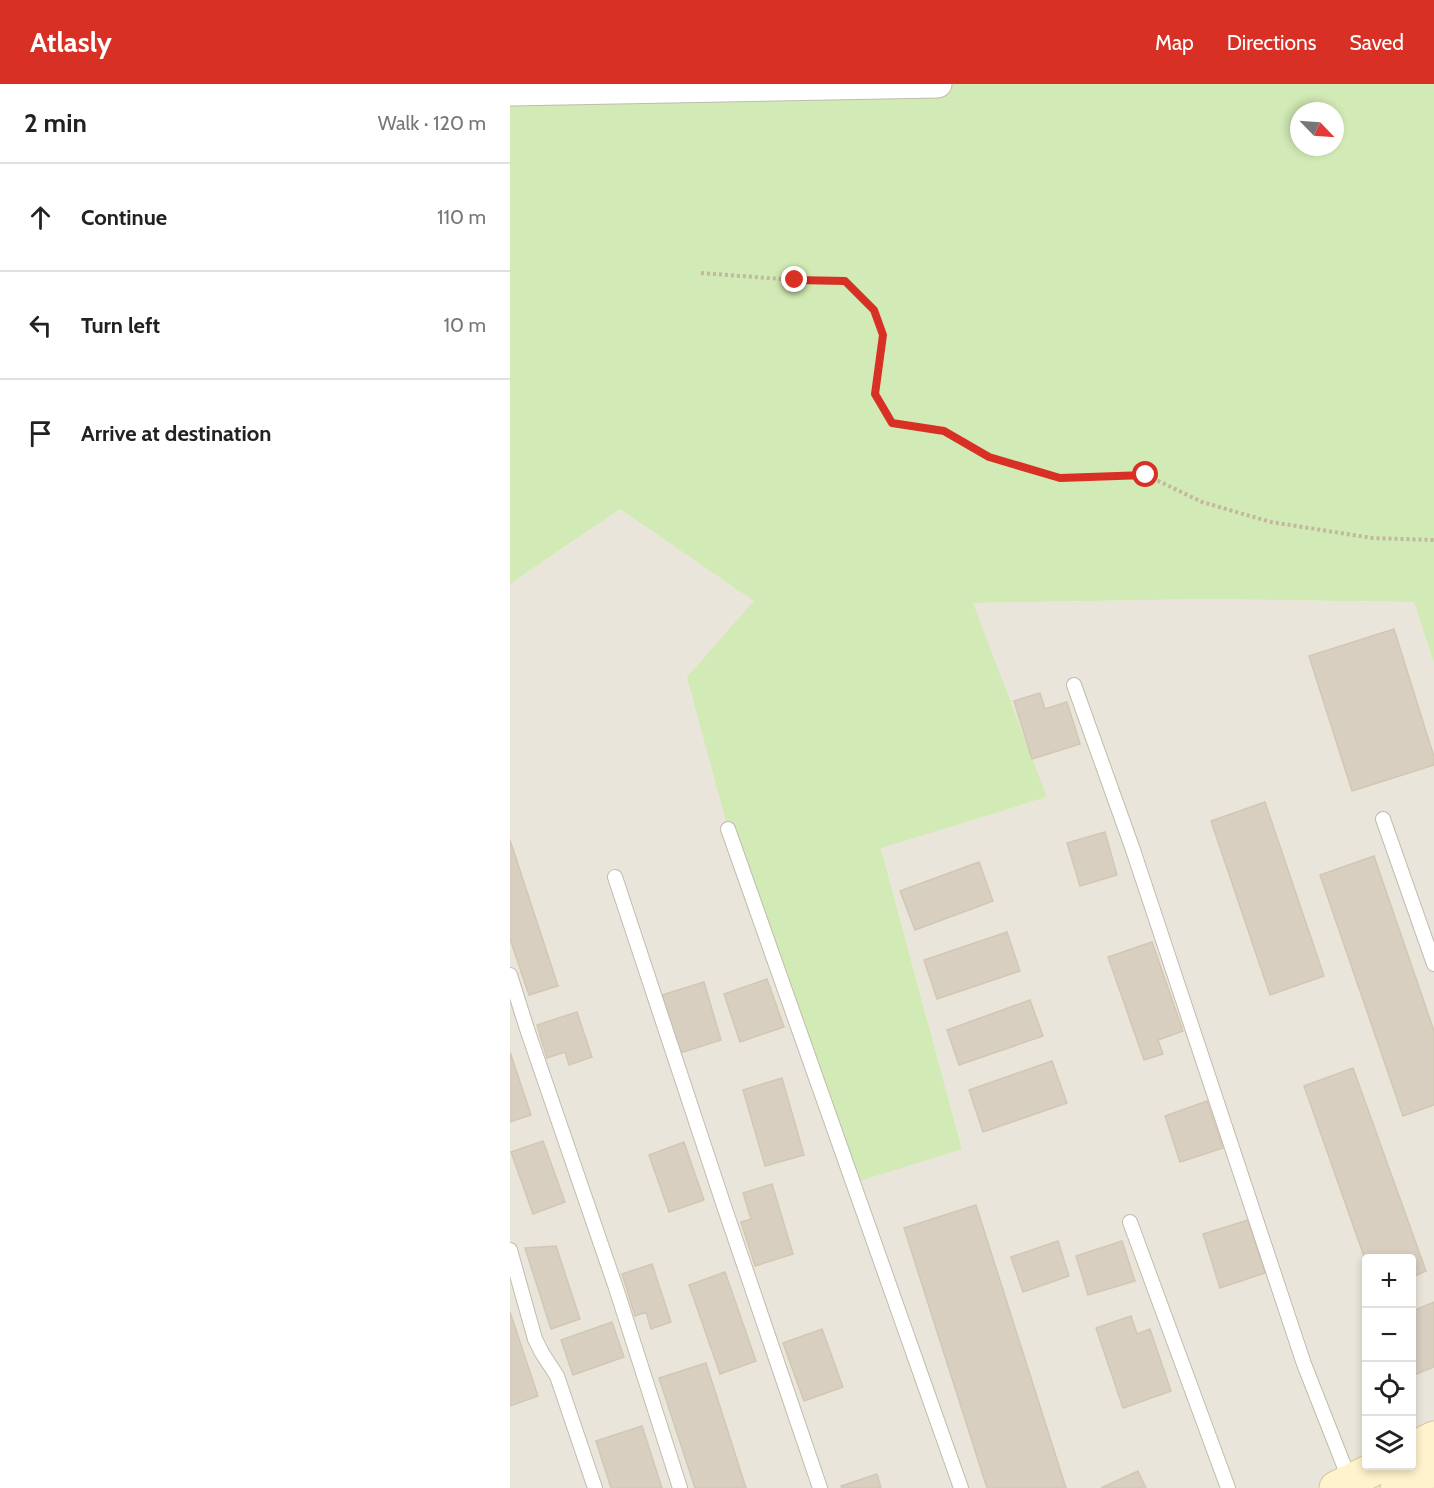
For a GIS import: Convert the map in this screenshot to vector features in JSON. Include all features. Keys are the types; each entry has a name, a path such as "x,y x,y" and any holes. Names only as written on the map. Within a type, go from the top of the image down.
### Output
{"main road":[{"path":"1416,1447 1434,1438"},
{"path":"1397,1488 1434,1469"},
{"path":"1343,1484 1372,1470"}],"street":[{"path":"510,92 938,84"}],"lane":[{"path":"1074,686 1132,847 1343,1484"},
{"path":"1383,819 1434,964"},
{"path":"728,829 961,1488"},
{"path":"615,877 820,1488"},
{"path":"510,975 681,1488"},
{"path":"1130,1222 1228,1488"},
{"path":"510,1250 535,1339 557,1376 595,1488"}],"path":[{"path":"701,273 845,281 874,310 883,335 875,394 892,423 944,431 989,457 1060,478 1146,475 1202,502 1272,522 1372,538 1434,540"}],"shaded area":[{"path":"620,509 755,601 962,1149 881,847 1047,797 972,603 1209,599 1414,602 1434,664 1434,1488 510,1488 510,584"}],"green space":[{"path":"938,84 1434,84 1434,664 1414,602 1209,599 973,603 1047,797 881,848 962,1149 853,1183 728,829 687,677 754,601 620,509 510,584 510,92"}],"building":[{"path":"1394,629 1434,757 1434,765 1352,791 1309,656"},
{"path":"1040,693 1045,709 1067,702 1080,744 1032,759 1014,701"},
{"path":"1265,802 1324,976 1270,995 1211,821"},
{"path":"1105,832 1117,875 1080,886 1067,843"},
{"path":"510,840 558,986 529,995 510,939"},
{"path":"1374,856 1434,1031 1434,1105 1403,1116 1320,875"},
{"path":"979,862 993,901 915,930 900,891"},
{"path":"1007,932 1020,971 937,999 924,960"},
{"path":"1152,942 1183,1031 1158,1040 1163,1054 1144,1060 1108,957"},
{"path":"767,979 784,1027 740,1042 724,994"},
{"path":"704,982 721,1040 680,1053 662,995"},
{"path":"1030,1000 1043,1036 959,1065 947,1030"},
{"path":"577,1012 592,1057 569,1065 565,1052 547,1058 537,1025"},
{"path":"510,1052 531,1115 510,1122"},
{"path":"1052,1061 1067,1103 983,1132 969,1090"},
{"path":"1353,1068 1426,1271 1416,1275 1416,1254 1363,1254 1304,1086"},
{"path":"782,1078 804,1155 765,1166 743,1090"},
{"path":"1207,1101 1223,1148 1180,1162 1165,1116"},
{"path":"543,1141 565,1202 533,1214 511,1152"},
{"path":"684,1142 704,1200 669,1212 649,1155"},
{"path":"772,1184 793,1254 755,1266 741,1222 751,1219 743,1193"},
{"path":"976,1205 1066,1488 987,1488 904,1228"},
{"path":"1248,1220 1265,1273 1220,1288 1203,1234"},
{"path":"1058,1241 1069,1276 1023,1292 1011,1257"},
{"path":"1122,1241 1135,1281 1088,1295 1076,1256"},
{"path":"556,1246 580,1319 551,1329 525,1248"},
{"path":"652,1264 671,1322 651,1329 646,1312 635,1316 622,1274"},
{"path":"725,1272 756,1361 720,1374 689,1285"},
{"path":"1434,1302 1434,1367 1416,1374 1416,1362 1416,1309"},
{"path":"510,1312 538,1396 510,1406"},
{"path":"1131,1316 1137,1334 1150,1329 1171,1391 1123,1408 1096,1328"},
{"path":"612,1322 624,1357 573,1375 561,1340"},
{"path":"822,1329 843,1387 804,1401 783,1343"},
{"path":"706,1363 746,1488 695,1488 659,1378"},
{"path":"642,1426 662,1488 611,1488 596,1441"},
{"path":"1138,1471 1146,1488 1101,1488"},
{"path":"877,1474 881,1488 842,1488 841,1486"}],"route":[{"path":"795,280 845,281 874,310 883,335 875,394 892,423 944,431 989,457 1060,478 1146,475"}]}
